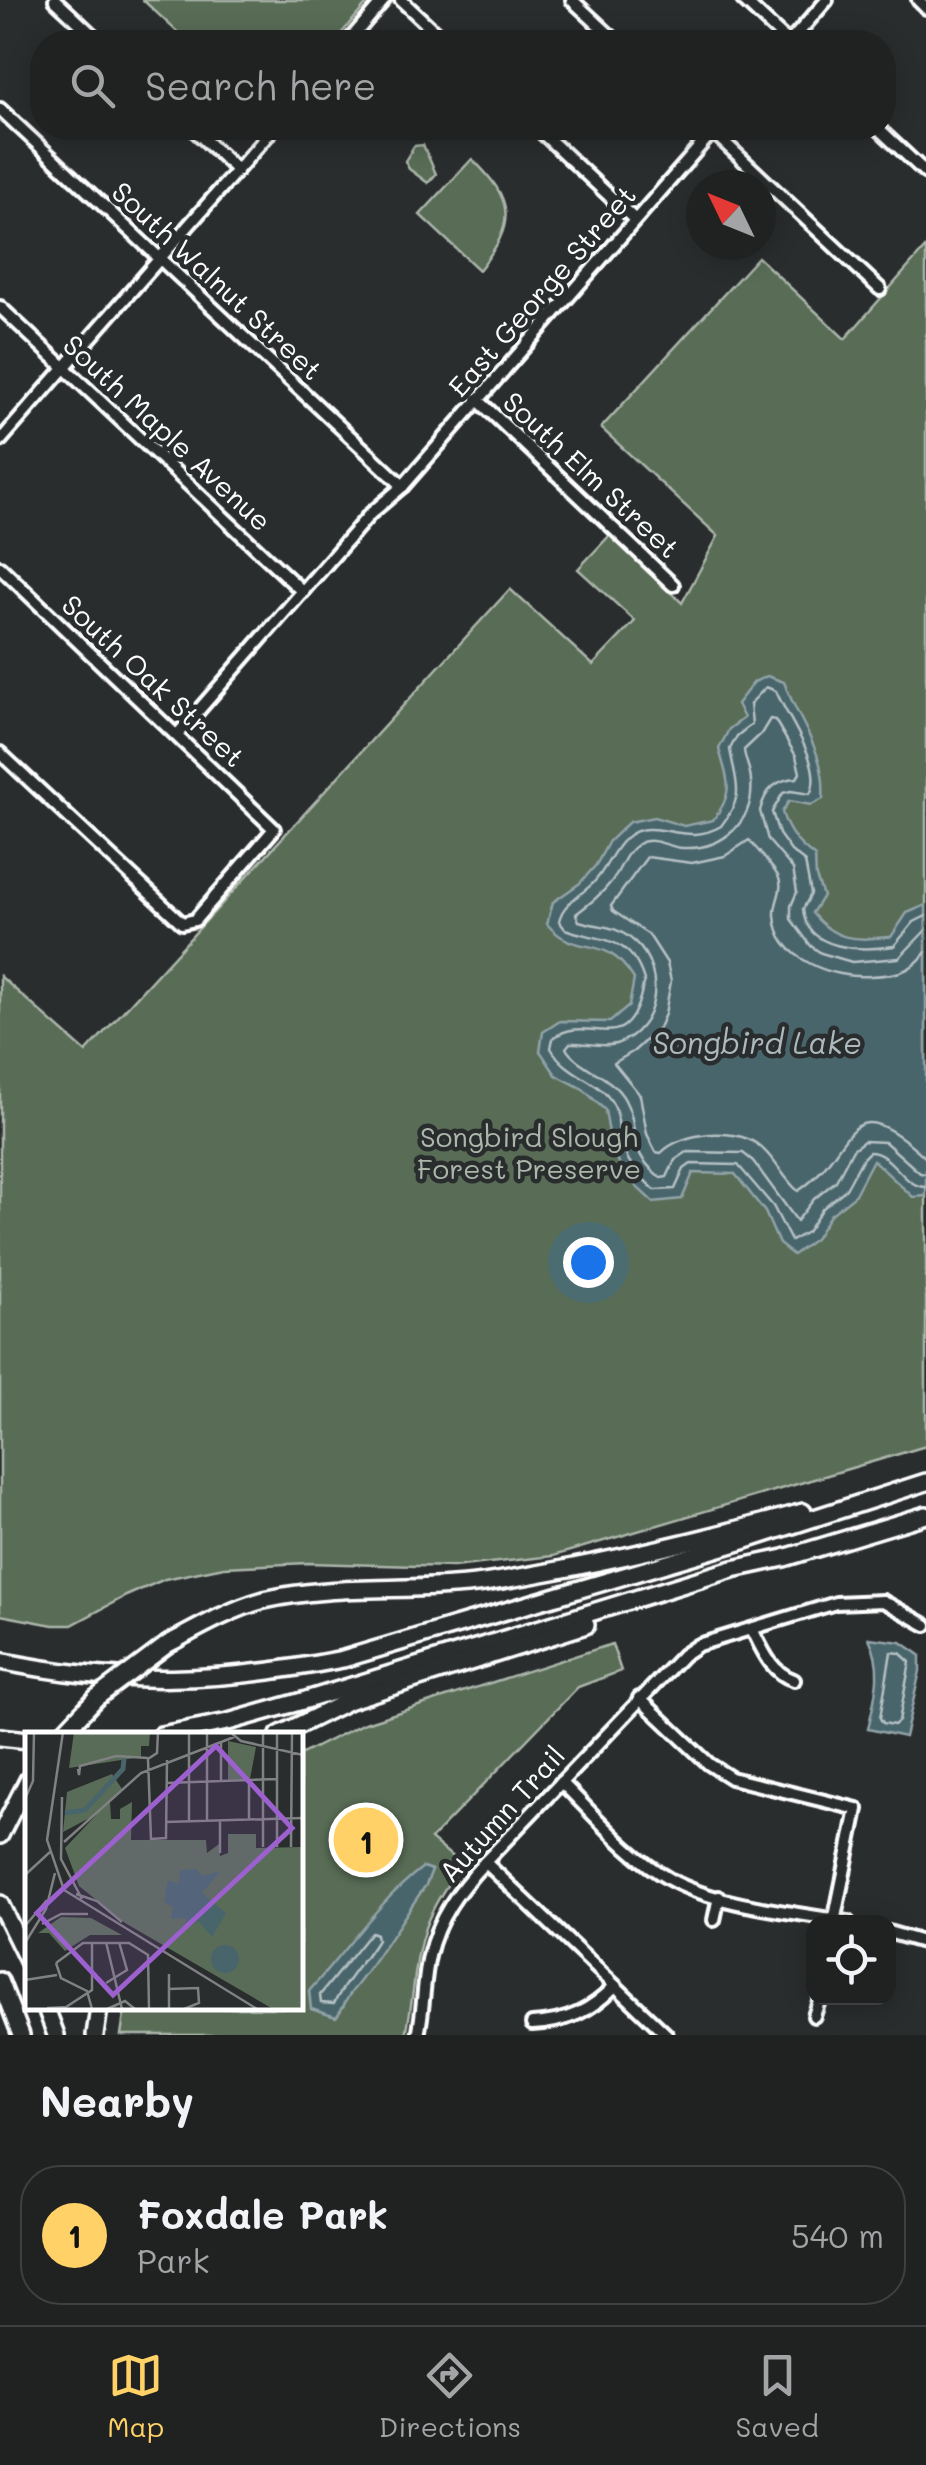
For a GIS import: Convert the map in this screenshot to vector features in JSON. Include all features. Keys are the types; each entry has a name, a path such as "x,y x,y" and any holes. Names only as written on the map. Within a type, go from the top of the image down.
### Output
{"highway":[{"path":"64,1732 96,1698 168,1644 263,1600 328,1591 480,1583 633,1556 922,1483"},
{"path":"0,1662 68,1674 201,1680 343,1659 922,1483"},
{"path":"285,1732 350,1700 926,1515"},
{"path":"176,1732 244,1718 733,1569 784,1558"},
{"path":"0,1737 25,1740"},
{"path":"0,1835 25,1786"},
{"path":"0,1904 25,1955"},
{"path":"0,1980 21,2035"},
{"path":"47,2010 56,2035"},
{"path":"95,2035 98,2010"}],"street":[{"path":"54,0 87,30"},
{"path":"358,30 384,0"},
{"path":"400,0 433,30"},
{"path":"572,0 604,30"},
{"path":"742,0 776,30"},
{"path":"800,30 827,0"},
{"path":"918,0 926,8"},
{"name":"South Walnut Street","path":"0,109 30,137"},
{"name":"South Walnut Street","path":"33,140 403,486"},
{"path":"205,140 237,170"},
{"path":"0,441 263,140"},
{"path":"549,140 634,219"},
{"name":"East George Street","path":"178,734 370,514 403,486 702,140"},
{"path":"724,140 880,289"},
{"path":"891,140 926,173"},
{"name":"South Maple Avenue","path":"0,307 304,592"},
{"name":"South Elm Street","path":"477,399 673,585"},
{"name":"South Oak Street","path":"0,567 274,828 196,920 182,923 0,754"},
{"name":"Autumn Trail","path":"418,2035 428,1958 437,1928 454,1898 682,1655 698,1645 836,1604 883,1601 926,1625"},
{"path":"752,1629 771,1665 794,1680"},
{"path":"639,1698 708,1764 731,1778 857,1809 835,1915"},
{"path":"560,1782 672,1881 720,1897 806,1915"},
{"path":"485,1862 667,2035"},
{"path":"714,1920 720,1897"},
{"path":"896,1934 926,1943"},
{"path":"532,2024 574,2016 598,2003 615,1986"},
{"path":"814,2016 818,2005"}],"green space":[{"path":"143,0 370,0 344,30 175,30"},
{"path":"423,145 436,174 428,183 409,169 405,161 414,146"},
{"path":"472,159 496,187 506,213 500,239 479,270 420,215"},
{"name":"Songbird Slough Forest Preserve","path":"926,247 926,1446 553,1556 453,1567 308,1563 224,1567 165,1579 72,1625 0,1615 0,976 86,1052 510,589 593,665 635,621 578,569 611,534 682,603 718,536 601,428 755,260 761,260 845,339"},
{"path":"612,1644 621,1671 578,1687 431,1839 462,1865 445,1888 425,1928 406,2035 121,2035 125,2010 302,2010 302,1754 362,1724"}],"water":[{"name":"Songbird Lake","path":"767,676 784,682 821,767 823,799 811,805 789,801 782,812 794,838 815,857 816,877 823,896 812,913 838,934 878,938 891,937 907,913 926,905 926,1196 913,1197 873,1160 854,1196 830,1215 815,1239 793,1255 779,1244 765,1212 735,1174 693,1173 682,1199 653,1202 625,1176 611,1145 605,1110 583,1089 556,1075 540,1051 543,1032 560,1021 610,1022 629,1006 634,979 612,955 570,941 547,924 553,902 580,883 609,841 629,822 654,817 684,826 713,820 728,786 719,749 729,729 744,718 737,704 754,682"},
{"path":"869,1638 901,1642 920,1655 905,1737 868,1729 877,1672"},
{"path":"423,1867 432,1870 426,1885 339,2014 336,2017 311,2009 309,1991 377,1910"}],"place":[{"name":"Foxdale Park","path":"366,1840"}]}
